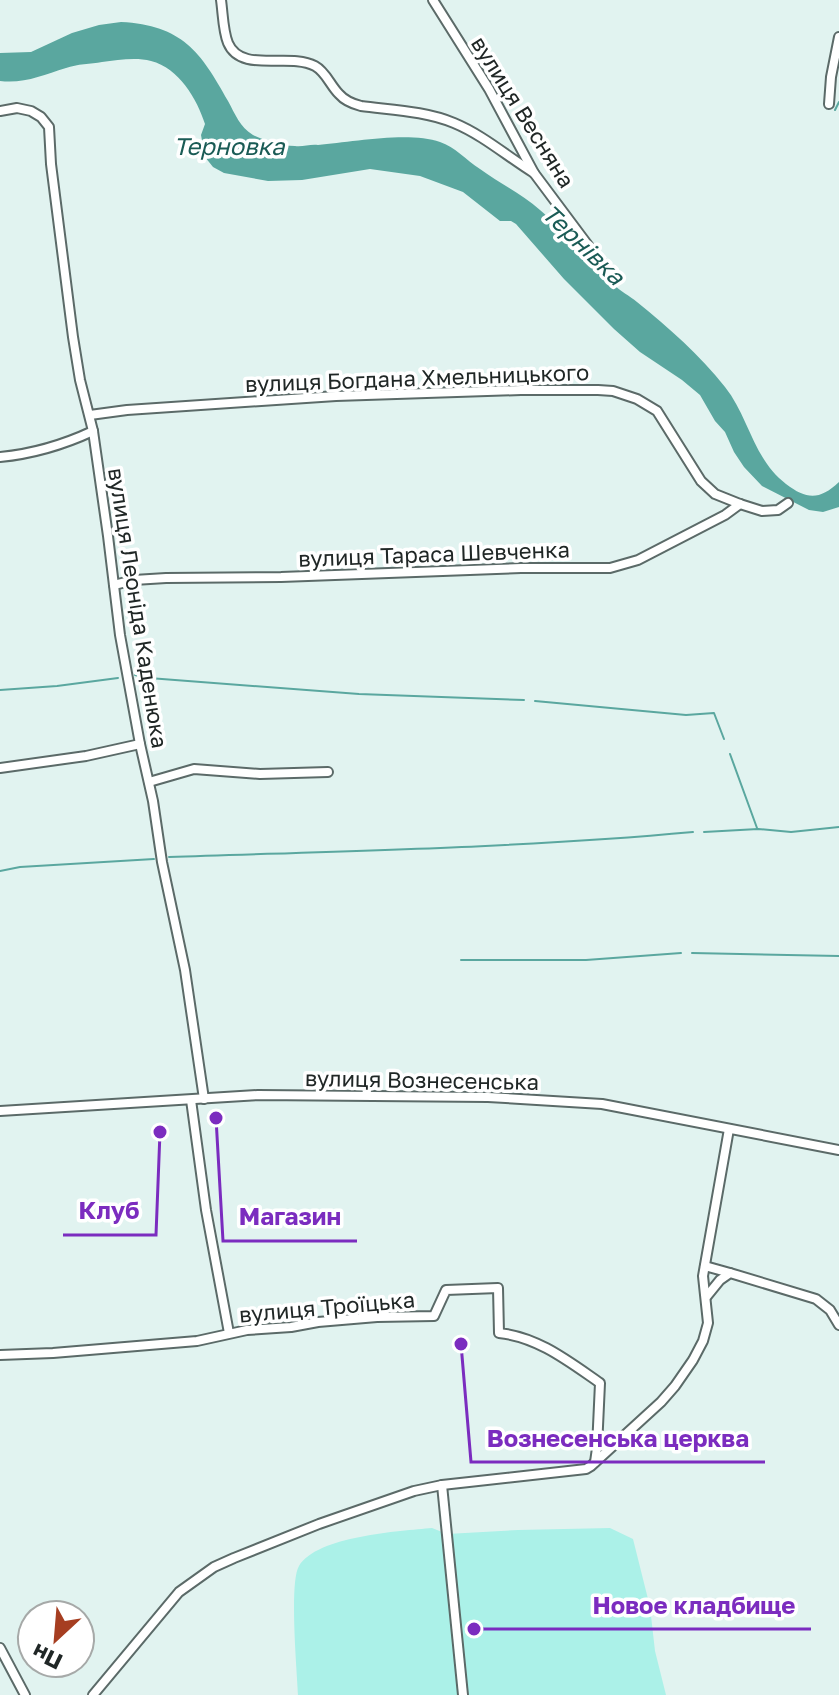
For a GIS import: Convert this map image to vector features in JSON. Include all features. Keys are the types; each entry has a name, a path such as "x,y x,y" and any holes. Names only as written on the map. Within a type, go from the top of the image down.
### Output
{"street":[{"path":"221,0 228,42 233,51 248,60 299,60 311,64 320,69 339,95 350,103 452,122 534,173"},
{"name":"вулиця Весняна","path":"433,0 489,89 534,173 615,278"},
{"path":"829,104 839,37"},
{"name":"вулиця Леоніда Каденюка","path":"0,111 25,109 36,113 46,121 50,134 73,337 93,431 124,659 185,970 204,1099"},
{"name":"вулиця Богдана Хмельницького","path":"90,415 336,396 521,390 613,391 637,399 657,411 701,481 715,494 768,512 788,503"},
{"path":"0,457 22,455 93,431"},
{"name":"вулиця Тараса Шевченка","path":"114,585 166,578 610,568 656,552 740,504"},
{"path":"0,768 86,756 140,744"},
{"path":"149,782 194,769 260,774 328,772"},
{"name":"вулиця Вознесенська","path":"0,1111 274,1095 488,1097 602,1104 839,1150"},
{"path":"191,1100 206,1210 229,1333"},
{"path":"93,1695 179,1592 214,1567 394,1497 442,1485 586,1469 595,1463 661,1402 684,1374 706,1333 707,1296 703,1276 729,1129"},
{"path":"705,1266 816,1299 830,1310 839,1325"},
{"path":"707,1296 730,1273"},
{"name":"вулиця Троїцька","path":"0,1355 197,1341 229,1333 318,1322 434,1316 446,1290 498,1288 499,1333 514,1334 541,1345 600,1383 595,1463"},
{"path":"442,1485 463,1695"},
{"path":"0,1648 25,1695"}],"shaded area":[{"path":"432,1528 447,1534 610,1528 633,1539 650,1607 655,1651 666,1695 298,1695 294,1590 299,1566 323,1548 341,1542 381,1533"}],"water":[{"name":"Терновка","path":"121,22 160,29 187,44 208,68 241,124 248,132 263,139 298,146 412,137 440,142 456,150 540,210 616,287 695,353 733,399 766,463 775,474 800,493 813,496 826,492 839,482 839,507 823,512 809,510 762,486 744,467 700,395 640,352 614,329 564,279 516,224 500,221 463,192 420,176 370,169 302,180 268,181 224,173 213,167 205,157 201,135 205,124 192,95 170,70 151,61 127,59 84,64 25,80 0,81 0,53 31,52 72,33"}],"waterway":[{"path":"835,110 839,102"},
{"path":"135,675 359,694 524,700"},
{"path":"0,690 118,678"},
{"path":"535,701 686,715 714,713 724,739"},
{"path":"730,754 757,828"},
{"path":"704,832 758,829 791,832 839,827"},
{"path":"169,857 497,845 693,832"},
{"path":"0,871 20,867 154,859"},
{"path":"461,960 586,960 681,953"},
{"path":"692,953 839,956"}],"place":[{"name":"Магазин","path":"216,1118"},
{"name":"Клуб","path":"160,1132"},
{"name":"Вознесенська церква","path":"461,1344"},
{"name":"Новое кладбище","path":"474,1629"}],"water label":[{"name":"Тернівка","path":"583,245"}]}
